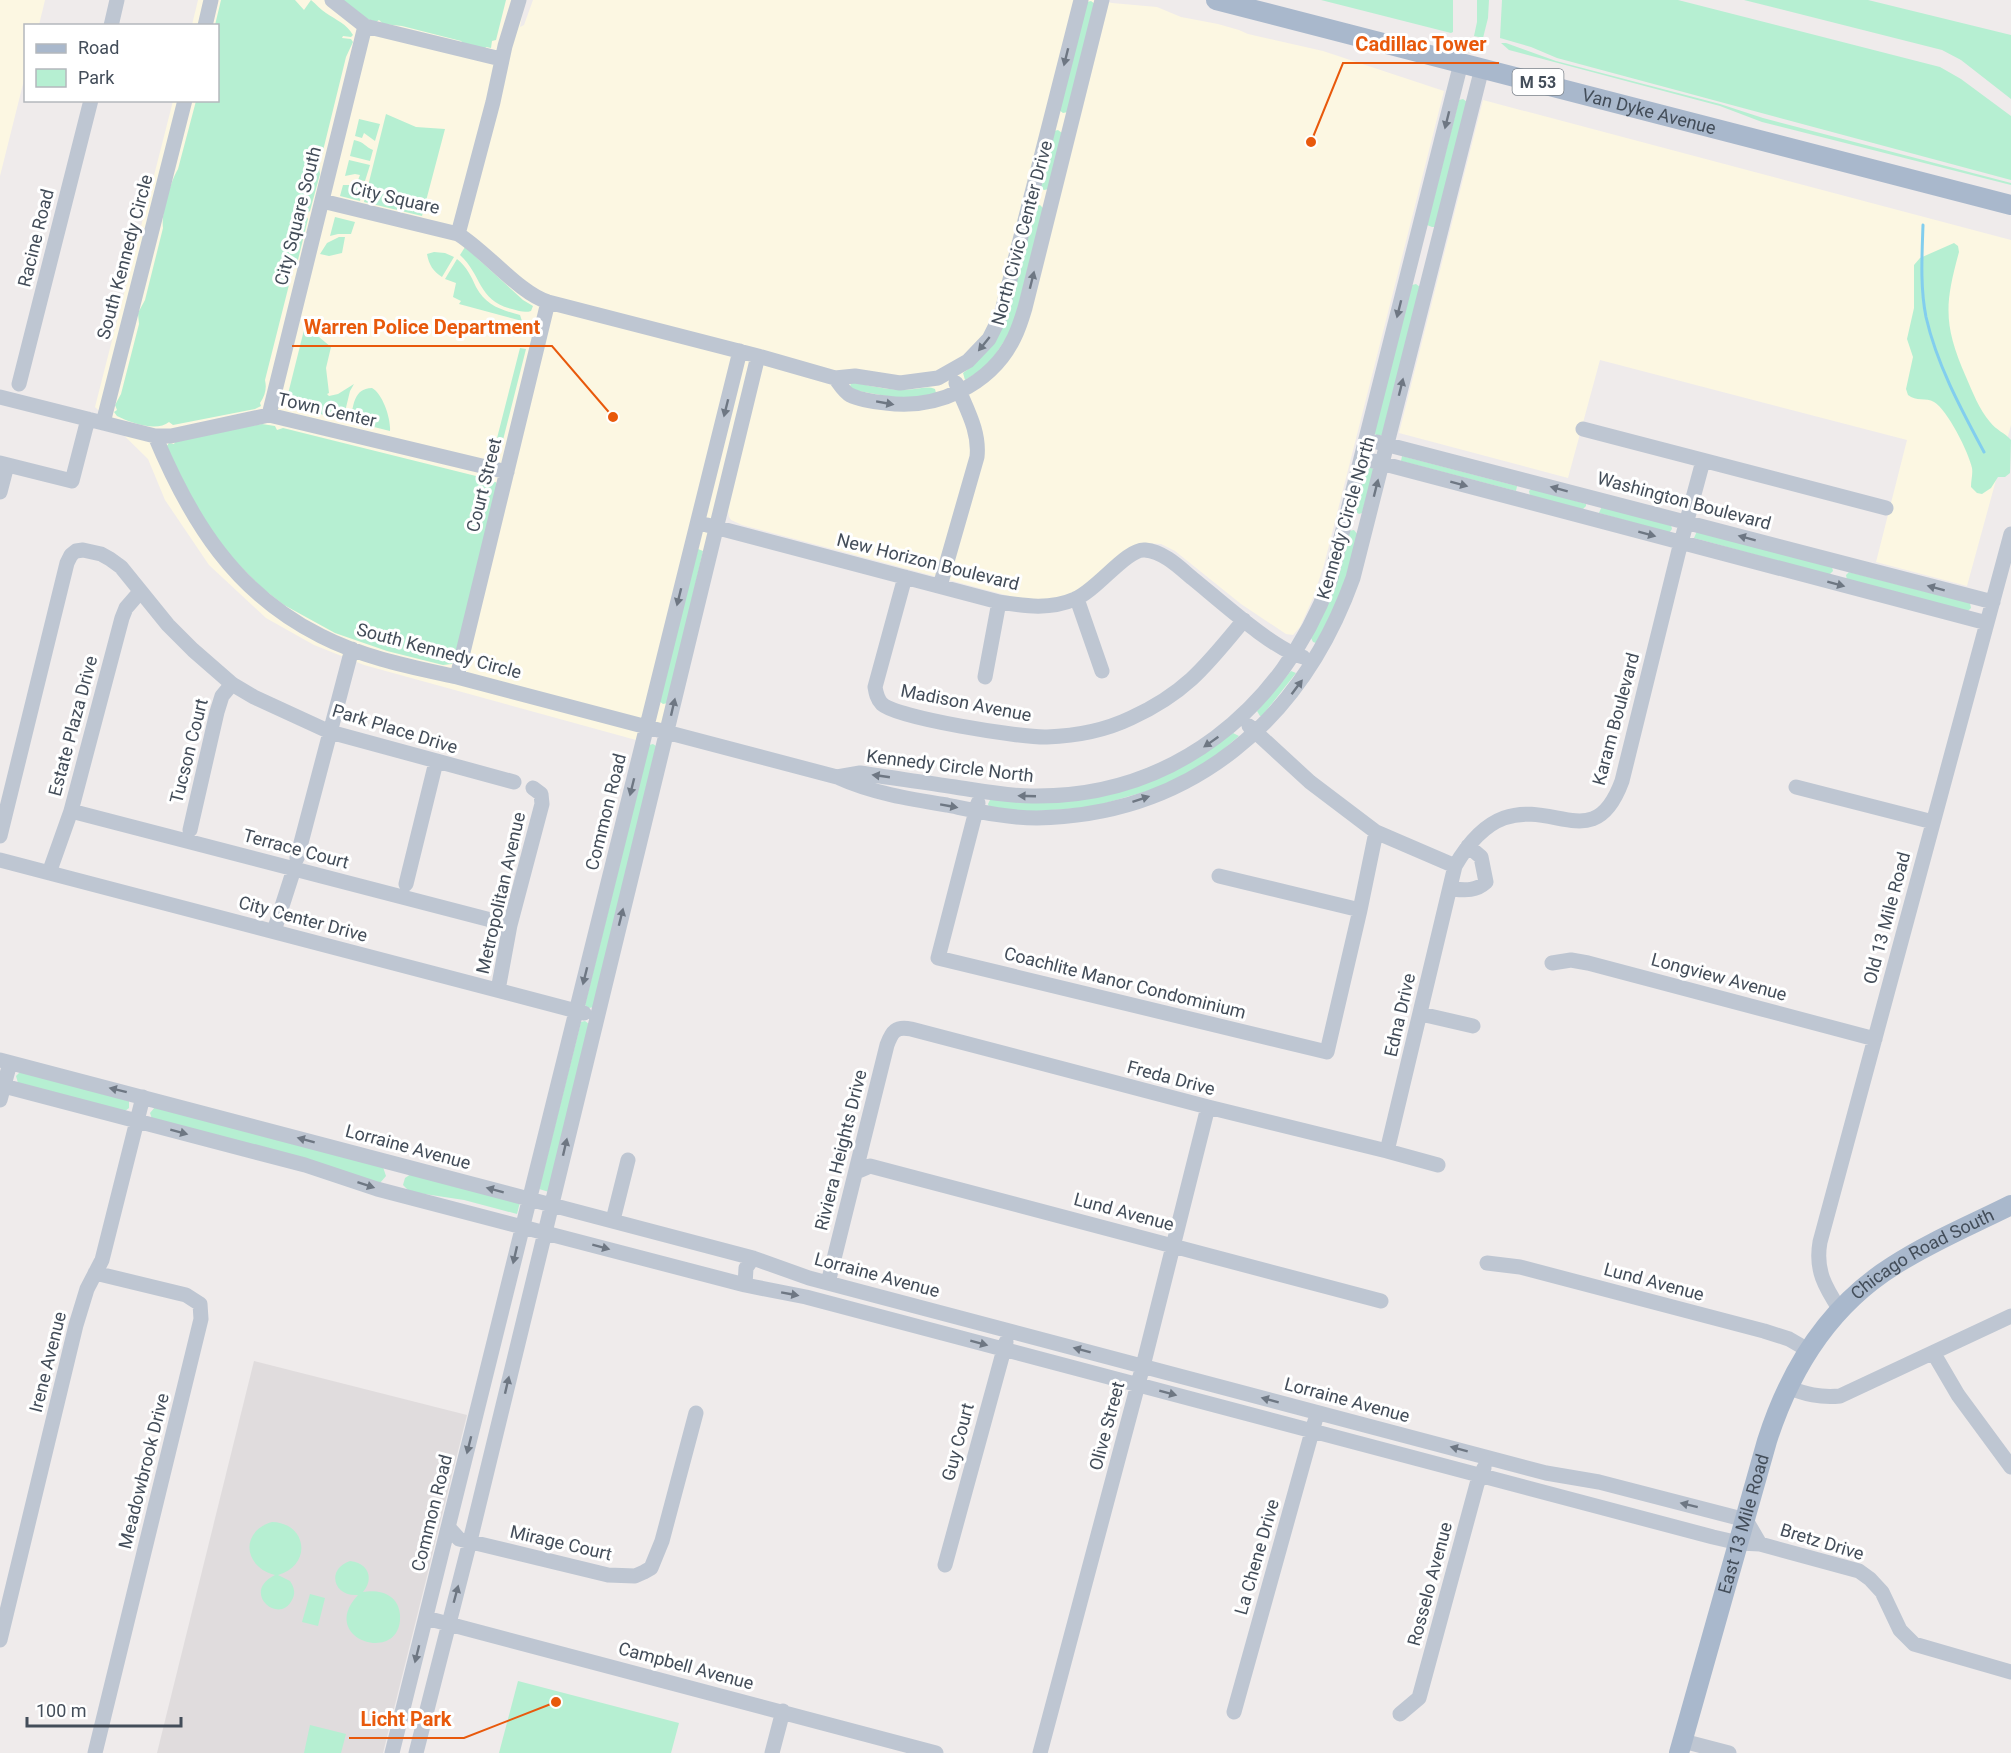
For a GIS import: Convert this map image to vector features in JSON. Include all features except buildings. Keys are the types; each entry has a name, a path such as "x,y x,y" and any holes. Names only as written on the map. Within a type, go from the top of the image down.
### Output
{"main road":[{"name":"Van Dyke Avenue","path":"1216,0 2011,205"},
{"name":"Chicago Road South","path":"1839,1310 1876,1277 1906,1257 2011,1205"},
{"name":"East 13 Mile Road","path":"1681,1747 1767,1441 1787,1387 1808,1350 1839,1310"}],"street":[{"path":"111,24 117,0"},
{"path":"205,24 211,0"},
{"path":"332,0 365,26 501,59"},
{"path":"458,234 493,102 501,59 519,0"},
{"name":"North Civic Center Drive","path":"458,234 474,243 532,295 548,302 740,351 834,378 855,376 912,383 938,378 952,372 980,350 996,328 1001,315 1080,0"},
{"name":"North Civic Center Drive","path":"834,378 849,394 893,404 921,404 959,392 983,376 994,366 1014,339 1020,324 1102,0"},
{"name":"City Square South","path":"269,415 365,26"},
{"name":"Kennedy Circle North","path":"837,777 860,773 981,791 1039,796 1110,788 1175,763 1205,746 1241,717 1266,692 1293,655 1324,595 1346,520 1461,63"},
{"name":"Kennedy Circle North","path":"667,732 837,777 857,786 892,795 976,811 1035,818 1067,816 1117,807 1154,795 1218,762 1255,733 1286,700 1315,659 1347,594 1482,68"},
{"name":"Racine Road","path":"19,384 90,102"},
{"name":"South Kennedy Circle","path":"4,464 72,481 96,421 184,102"},
{"name":"City Square","path":"322,201 458,234"},
{"path":"1417,234 1438,239"},
{"path":"1407,273 1429,278"},
{"name":"Court Street","path":"458,677 548,302"},
{"name":"Common Road","path":"392,1753 740,351"},
{"path":"416,1753 470,1541 758,356"},
{"path":"940,586 979,445 975,427 952,372"},
{"name":"Town Center","path":"0,397 155,436 171,436 269,415 507,472"},
{"path":"1583,429 1886,508"},
{"name":"South Kennedy Circle","path":"155,436 173,477 200,527 215,549 244,581 279,610 306,628 352,649 407,666 458,677 667,732"},
{"name":"Washington Boulevard","path":"1365,440 1993,603"},
{"path":"1362,457 1987,623"},
{"name":"Karam Boulevard","path":"1455,866 1468,846 1503,818 1526,814 1577,822 1596,817 1610,808 1622,781 1680,543 1703,460"},
{"path":"0,492 4,464"},
{"path":"1346,520 1366,525"},
{"name":"New Horizon Boulevard","path":"697,522 999,602 1041,607 1077,599 1100,583 1127,556 1144,550 1171,561 1244,620 1293,655 1315,659"},
{"name":"Old 13 Mile Road","path":"1839,1310 1821,1278 1818,1254 2011,534"},
{"name":"Park Place Drive","path":"0,836 63,578 70,555 76,551 92,551 111,559 121,567 140,593 193,650 232,684 263,701 330,732 514,782"},
{"name":"Madison Avenue","path":"905,577 875,687 878,699 883,705 903,713 1020,736 1046,737 1090,732 1129,719 1164,702 1202,672 1244,620"},
{"name":"Estate Plaza Drive","path":"49,873 71,811 122,618 126,608 140,593"},
{"path":"1077,599 1102,671"},
{"path":"985,677 999,602"},
{"path":"274,931 296,864 352,649"},
{"name":"Tucson Court","path":"190,830 217,712 222,696 232,684"},
{"path":"1241,717 1255,733 1310,782 1376,832 1455,866"},
{"path":"406,884 436,762"},
{"path":"1796,786 1933,822"},
{"name":"Metropolitan Avenue","path":"498,990 510,925 542,804 541,794 533,788"},
{"name":"Coachlite Manor Condominium","path":"981,791 938,958 1327,1052 1376,832"},
{"name":"Terrace Court","path":"71,811 296,864 510,925"},
{"path":"1450,889 1479,889 1486,882 1480,857 1468,846"},
{"name":"City Center Drive","path":"0,860 596,1016"},
{"name":"Edna Drive","path":"1387,1151 1455,866"},
{"path":"1219,876 1360,910"},
{"name":"Longview Avenue","path":"1552,963 1571,960 1588,963 1875,1039"},
{"path":"1421,1014 1473,1026"},
{"name":"Freda Drive","path":"895,1029 911,1029 1438,1165"},
{"name":"Riviera Heights Drive","path":"828,1283 887,1045 895,1029"},
{"path":"5,1061 1,1091 136,1121 304,1165 377,1189 745,1285 806,1297 1739,1543"},
{"name":"Lorraine Avenue","path":"5,1061 613,1220 753,1258 828,1283 1558,1476 1616,1486 1746,1520"},
{"name":"Irene Avenue","path":"0,1640 76,1325 87,1289 102,1260 142,1097"},
{"name":"Olive Street","path":"1040,1753 1143,1366 1208,1107"},
{"path":"613,1220 628,1160"},
{"name":"Lund Avenue","path":"856,1172 870,1167 1381,1301"},
{"path":"745,1285 746,1268 753,1258"},
{"name":"Lund Avenue","path":"1487,1263 1521,1267 1764,1331 1789,1339 1808,1350"},
{"name":"Meadowbrook Drive","path":"95,1753 202,1311 200,1304 186,1295 96,1273"},
{"path":"509,1282 530,1287"},
{"path":"1787,1387 1820,1397 1840,1396 2011,1316"},
{"name":"Guy Court","path":"945,1565 1009,1330"},
{"path":"1934,1354 1958,1395 2011,1467"},
{"name":"La Chene Drive","path":"1234,1712 1317,1412"},
{"name":"Mirage Court","path":"449,1528 459,1539 608,1575 634,1576 651,1568 662,1541 696,1413"},
{"name":"Rosselo Avenue","path":"1400,1714 1419,1698 1477,1484 1482,1476 1487,1457"},
{"path":"1609,1509 1616,1498 1616,1486"},
{"name":"Bretz Drive","path":"1746,1520 1760,1544"},
{"name":"Bretz Drive","path":"1739,1543 1760,1544 1859,1571 1882,1592 1900,1630 1914,1644 2011,1672"},
{"name":"Campbell Avenue","path":"426,1618 933,1753"},
{"path":"772,1753 783,1712"},
{"path":"1681,1747 1729,1753"}],"shaded area":[{"path":"0,0 45,0 39,24 24,24 24,80 0,176"},
{"path":"198,0 525,0 520,27 524,25 533,0 1100,0 1157,7 1181,17 1218,24 1248,34 1323,51 1444,91 1324,565 1300,627 1293,635 1286,634 1241,604 1175,551 1161,544 1143,543 1079,592 1045,601 1013,597 742,525 731,520 728,511 675,713 636,740 364,665 314,645 266,618 209,565 165,500 148,459 95,407 173,102 219,102 219,24 192,24"},
{"path":"1483,100 2011,240 2011,425 1967,586 1876,562 1907,440 1600,360 1568,478 1399,433"},
{"path":"254,1361 467,1415 383,1753 157,1753"}],"green space":[{"path":"221,0 295,0 304,10 311,0 348,28 353,35 342,38 351,39 353,42 346,57 310,211 299,213 308,219 265,380 266,389 260,403 261,406 173,425 169,422 158,426 144,425 117,416 114,412 117,410 115,405 121,394 139,324 138,313 145,300 163,228 163,214 167,198 178,169 196,102 219,102 219,24 215,24"},
{"path":"341,0 506,0 496,40 492,41 491,48 486,47 484,50 465,45 461,41 367,19"},
{"path":"1321,0 1453,0 1453,32 1451,33"},
{"path":"1477,0 1489,0 1488,18 1483,38 1474,36 1477,22"},
{"path":"1502,0 1678,0 1940,67 1961,79 2011,116 2011,180 1557,58 1500,38"},
{"path":"1744,0 1868,0 2011,35 2011,99 1961,60 1942,50"},
{"path":"1091,1 1095,4 1068,112 1063,113 1059,110 1087,2"},
{"path":"1501,43 1556,61 2011,183 2011,185 1762,122 1720,106 1509,50"},
{"path":"1463,99 1467,102 1435,227 1432,227 1427,225 1459,100"},
{"path":"386,114 416,127 445,129 422,216 364,202"},
{"path":"359,119 380,124 375,141 364,133 362,138 355,136"},
{"path":"1058,130 1062,133 1049,189 1044,190 1040,187 1054,131"},
{"path":"354,140 373,150 370,161 350,156"},
{"path":"349,160 370,165 365,181 358,180 360,175 345,176"},
{"path":"355,183 364,185 360,201 340,196 343,185"},
{"path":"1040,205 1043,208 1013,328 987,367 965,380 963,373 975,364 1035,206"},
{"path":"335,217 355,222 351,234 330,236"},
{"path":"339,237 345,237 342,253 329,256 320,254 327,243"},
{"path":"1954,243 1958,246 1959,252 1951,287 1949,316 1954,344 1976,401 1992,425 2011,440 2010,473 2005,477 1998,477 1991,488 1982,494 1977,493 1971,487 1970,461 1957,432 1945,413 1934,402 1911,397 1906,389 1913,357 1907,339 1914,308 1914,265 1920,258"},
{"path":"465,247 523,300 533,306 531,311 524,312 501,305 486,294 460,255"},
{"path":"434,252 454,257 442,277 429,261 427,254"},
{"path":"457,259 466,268 485,299 501,309 520,315 522,321 459,304 461,301 453,297 456,283 445,279"},
{"path":"1416,284 1420,287 1382,435 1376,435 1374,433 1412,285"},
{"path":"307,318 313,319 319,337 331,347 326,368 329,393 327,394 329,396 338,394 354,384 343,420 290,406 287,398"},
{"path":"520,348 526,349 501,448 495,446"},
{"path":"851,382 899,390 930,388 935,389 936,393 908,400 853,390 850,387"},
{"path":"372,388 386,407 390,431 350,421 355,399 361,391"},
{"path":"262,424 275,426 277,430 283,428 488,479 490,483 496,482 455,657 451,660 452,664 443,665 387,651 335,633 284,605 262,588 212,537 166,447 169,443 174,444 176,440"},
{"path":"1402,456 1517,486 1516,491 1401,461"},
{"path":"1366,466 1374,469 1362,513 1359,514 1355,511"},
{"path":"1532,488 1586,504 1586,506 1582,510 1530,496 1529,491"},
{"path":"1602,506 1671,525 1672,529 1669,533 1599,513"},
{"path":"1354,530 1358,535 1340,598 1316,643 1313,642 1311,638 1349,531"},
{"path":"1697,531 1832,567 1833,571 1829,575 1694,538"},
{"path":"698,549 703,551 668,703 663,704 659,701"},
{"path":"1849,572 1970,603 1971,608 1967,612 1847,580 1846,575"},
{"path":"1291,671 1296,673 1260,716 1257,711"},
{"path":"1233,733 1239,736 1211,760 1161,787 1092,807 1025,812 989,807 988,804 990,800 1069,800"},
{"path":"649,745 656,746 594,1007 589,1008 585,1005"},
{"path":"585,1021 589,1024 549,1192 539,1189 581,1022"},
{"path":"20,1072 129,1101 129,1108 125,1111 18,1083 16,1076"},
{"path":"155,1107 383,1167 386,1176 380,1183 152,1119 150,1113"},
{"path":"411,1174 520,1202 517,1214 464,1200 408,1190 403,1185 405,1178"},
{"path":"272,1522 284,1524 293,1529 299,1537 301,1546 301,1555 296,1563 289,1570 278,1575 290,1581 294,1592 292,1600 286,1607 279,1609 265,1604 261,1590 265,1582 275,1575 264,1571 257,1565 250,1549 250,1541 254,1533"},
{"path":"350,1561 362,1565 368,1572 368,1582 363,1592 388,1595 399,1608 397,1631 389,1640 377,1643 364,1641 354,1635 347,1624 348,1611 358,1595 343,1592 338,1587 335,1576 342,1565"},
{"path":"310,1594 325,1598 318,1626 302,1622"},
{"path":"518,1681 679,1723 671,1753 499,1753"},
{"path":"310,1725 346,1734 341,1753 304,1753"}],"waterway":[{"path":"1923,225 1922,271 1926,317 1936,352 1950,386 1984,452"}],"place":[{"name":"Cadillac Tower","path":"1311,142"},
{"name":"Warren Police Department","path":"613,417"},
{"name":"Licht Park","path":"556,1702"}]}
